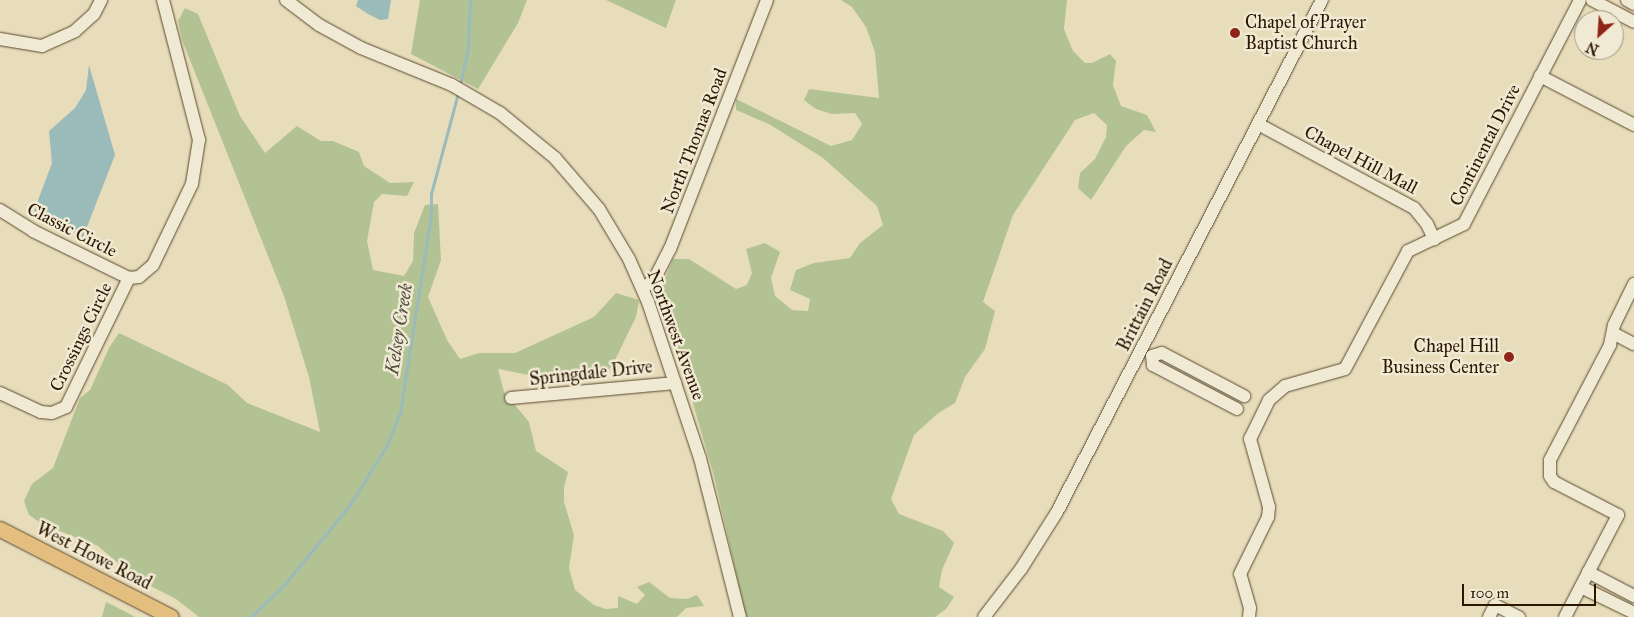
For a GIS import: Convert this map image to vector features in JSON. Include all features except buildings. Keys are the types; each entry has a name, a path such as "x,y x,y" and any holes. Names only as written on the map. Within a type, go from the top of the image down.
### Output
{"main road":[{"name":"West Howe Road","path":"0,529 171,617"}],"street":[{"path":"0,39 42,46 75,31 94,14 101,0"},
{"name":"Crossings Circle","path":"0,393 41,412 52,413 66,407 129,278 139,277 153,265 192,184 199,140 163,0"},
{"name":"Northwest Avenue","path":"286,0 320,25 361,48 457,88 522,130 565,168 612,229 643,288 675,383 713,503 740,617"},
{"name":"North Thomas Road","path":"643,288 654,280 670,249 767,0"},
{"name":"Brittain Road","path":"984,617 1048,528 1146,353 1258,124 1322,0"},
{"name":"Continental Drive","path":"1248,617 1250,608 1240,574 1268,517 1269,507 1250,444 1254,427 1271,395 1308,378 1342,372 1348,367 1406,254 1464,224 1468,219 1580,0"},
{"path":"1592,0 1634,22"},
{"path":"1627,0 1634,4"},
{"path":"1540,76 1634,125"},
{"name":"Chapel Hill Mall","path":"1258,124 1414,208 1427,224 1434,239"},
{"name":"Classic Circle","path":"0,210 33,231 129,278"},
{"path":"1565,617 1618,514 1554,482 1549,466 1614,333 1634,284"},
{"path":"1614,333 1634,344"},
{"path":"1146,353 1162,353 1244,396"},
{"path":"1146,353 1153,365 1237,409"},
{"name":"Springdale Drive","path":"511,398 675,383"},
{"path":"1588,572 1634,596"},
{"path":"1581,587 1634,614"},
{"path":"1489,617 1495,605 1519,617"}],"green space":[{"path":"420,0 527,0 518,23 478,89 411,54"},
{"path":"606,0 676,0 666,28"},
{"path":"841,0 1067,0 1064,29 1073,51 1085,63 1092,63 1110,54 1116,61 1113,85 1121,106 1147,115 1156,132 1144,130 1126,146 1091,200 1078,188 1080,173 1095,159 1106,137 1107,125 1094,113 1075,120 1013,215 983,302 995,311 985,349 965,377 955,403 937,414 914,435 891,499 899,514 943,531 954,543 942,570 939,587 954,597 946,609 935,617 746,617 714,476 677,348 660,307 660,291 673,259 689,259 736,289 747,285 752,273 746,249 765,243 780,252 771,278 775,296 792,310 808,311 810,299 790,290 796,270 814,263 850,258 860,243 883,225 877,206 823,158 769,124 736,110 736,99 831,146 852,140 862,124 855,113 832,114 816,109 804,100 809,89 879,98 875,52 866,27 852,7"},
{"path":"185,8 198,14 240,116 265,153 297,126 321,141 333,141 359,152 364,166 390,183 414,182 407,196 382,194 374,202 367,241 373,270 404,276 413,261 414,233 425,205 438,204 441,260 428,297 447,340 460,359 479,353 515,353 594,317 616,293 639,300 636,317 611,368 593,380 534,376 498,369 504,392 529,422 536,451 568,472 564,487 564,502 574,535 569,568 575,590 594,605 606,609 618,608 618,596 637,604 645,595 637,587 649,582 670,598 687,599 697,595 704,606 686,608 677,617 199,617 176,599 137,579 98,546 42,524 29,515 24,501 32,484 53,468 80,398 90,390 109,348 119,333 228,385 247,403 320,432 309,377 284,296 182,40 178,21"},
{"path":"106,602 126,612 135,617 102,617"}],"water":[{"path":"358,0 391,0 388,19 380,20 368,14 356,6"},
{"path":"89,65 115,155 83,237 34,211 52,163 49,131 75,108 86,90"}],"waterway":[{"name":"Kelsey Creek","path":"460,85 468,46 470,0"},
{"name":"Kelsey Creek","path":"251,617 285,584 350,505 387,445 400,413 431,216 431,194 458,93"}],"place":[{"name":"Chapel of Prayer Baptist Church","path":"1235,33"},
{"name":"Chapel Hill Business Center","path":"1509,357"}]}
